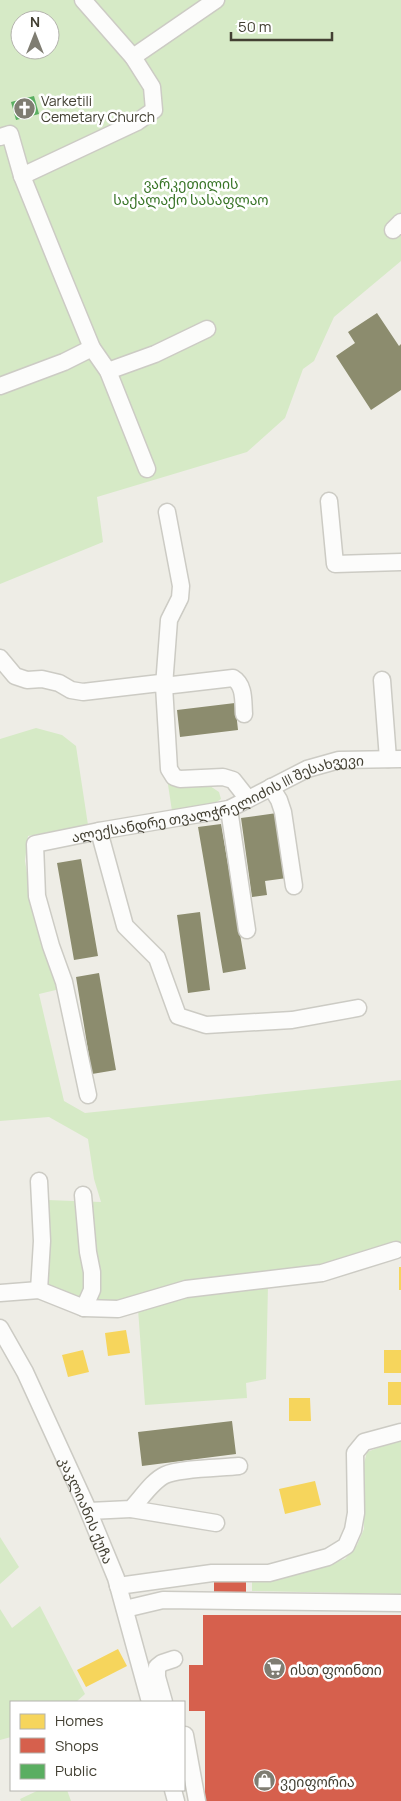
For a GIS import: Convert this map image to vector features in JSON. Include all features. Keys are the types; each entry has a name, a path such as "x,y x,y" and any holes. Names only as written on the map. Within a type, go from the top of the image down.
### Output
{"street":[{"path":"22,176 137,122 154,110 152,87 132,57 84,0"},
{"path":"132,57 216,0"},
{"path":"3,132 92,348 108,370 147,470"},
{"path":"108,370 154,354 208,329"},
{"path":"0,386 64,362 92,348"},
{"path":"329,501 335,564 401,562"},
{"path":"167,512 181,586 180,598 169,620 164,686 169,769 174,777 180,779 223,776 233,780 248,799"},
{"path":"0,658 15,676 27,680 42,679 83,692 155,682 160,682 164,686 233,678 240,686 244,714"},
{"path":"382,680 395,759"},
{"name":"ალექსანდრე თვალჭრელიძის III შესახვევი","path":"88,1095 64,982 51,946 37,896 35,844 229,809 307,769 339,760 395,759"},
{"path":"271,787 279,800 283,812 294,886"},
{"path":"229,809 247,930"},
{"path":"99,831 125,926 157,958 178,1016 206,1025 292,1020 358,1008"},
{"path":"39,1181 42,1241 39,1290"},
{"path":"83,1195 88,1252 92,1272 92,1290 84,1308"},
{"path":"0,1292 39,1290 84,1308 118,1309 186,1289 322,1273 396,1250"},
{"name":"კაკლიანის ქუჩა","path":"0,1328 25,1372 89,1511 118,1586 150,1701"},
{"path":"118,1586 212,1573 269,1573 328,1557 346,1546 353,1530 356,1513 355,1453 364,1442 401,1432"},
{"path":"131,1509 154,1483 164,1476 176,1472 240,1466"},
{"path":"89,1511 131,1509 216,1523"},
{"path":"125,1609 163,1600 401,1603"},
{"path":"164,1701 157,1677 157,1667 174,1659"},
{"path":"185,1735 197,1801"}],"green space":[{"name":"ვარკეთილის საქალაქო სასაფლაო","path":"0,0 401,0 401,261 334,317 314,361 303,369 285,418 247,452 97,497 103,542 0,584"},
{"path":"36,728 62,735 76,746 88,825 28,836 25,861 35,921 60,989 39,994 64,1101 85,1113 401,1080 401,1244 319,1267 105,1302 69,1294 46,1286 47,1200 101,1202 94,1179 88,1139 49,1117 0,1121 0,739"},
{"path":"167,778 210,786 219,792 221,799 212,805 172,811"},
{"path":"268,1285 266,1379 246,1383 247,1398 145,1405 138,1309 184,1294"},
{"path":"401,1439 401,1594 252,1591 252,1577 273,1579 345,1559 357,1545 364,1529 364,1463 367,1452"},
{"path":"0,1537 19,1567 0,1584"},
{"path":"40,1606 85,1694 77,1701 10,1701 10,1737 0,1740 0,1609 12,1628"},
{"path":"37,1791 67,1791 71,1801 21,1801 20,1799"}],"building: Homes":[{"path":"399,1267 401,1267 401,1290 399,1290"},
{"path":"126,1330 130,1353 108,1356 105,1333"},
{"path":"83,1350 89,1372 68,1377 62,1355"},
{"path":"384,1350 401,1350 401,1373 384,1373"},
{"path":"388,1382 401,1382 401,1405 388,1405"},
{"path":"289,1398 310,1398 311,1421 289,1421"},
{"path":"315,1481 321,1505 285,1514 279,1489"},
{"path":"118,1649 127,1666 86,1687 77,1670"}],"building: Shops":[{"path":"214,1578 246,1578 246,1592 214,1593"},
{"name":"ისთ ფოინთი","path":"203,1615 401,1615 401,1801 205,1801 205,1711 189,1711 189,1665 203,1665"}],"building: Public":[{"name":"Varketili Cemetary Church","path":"34,96 39,114 16,120 11,102"}],"building: Industry":[{"path":"377,313 399,346 401,344 401,390 371,410 336,356 355,343 348,332"},
{"path":"235,703 238,730 180,737 177,710"},
{"path":"277,813 287,878 265,881 267,895 252,897 241,818"},
{"path":"221,824 246,969 223,973 198,827"},
{"path":"81,859 98,956 74,960 57,863"},
{"path":"200,912 210,990 188,993 177,915"},
{"path":"99,973 116,1070 92,1074 76,977"},
{"path":"232,1421 236,1454 142,1466 138,1432"}],"place":[{"name":"Varketili Cemetary Church","path":"25,108"},
{"name":"ისთ ფოინთი","path":"274,1669"},
{"name":"ვეიფორია","path":"264,1781"}]}
